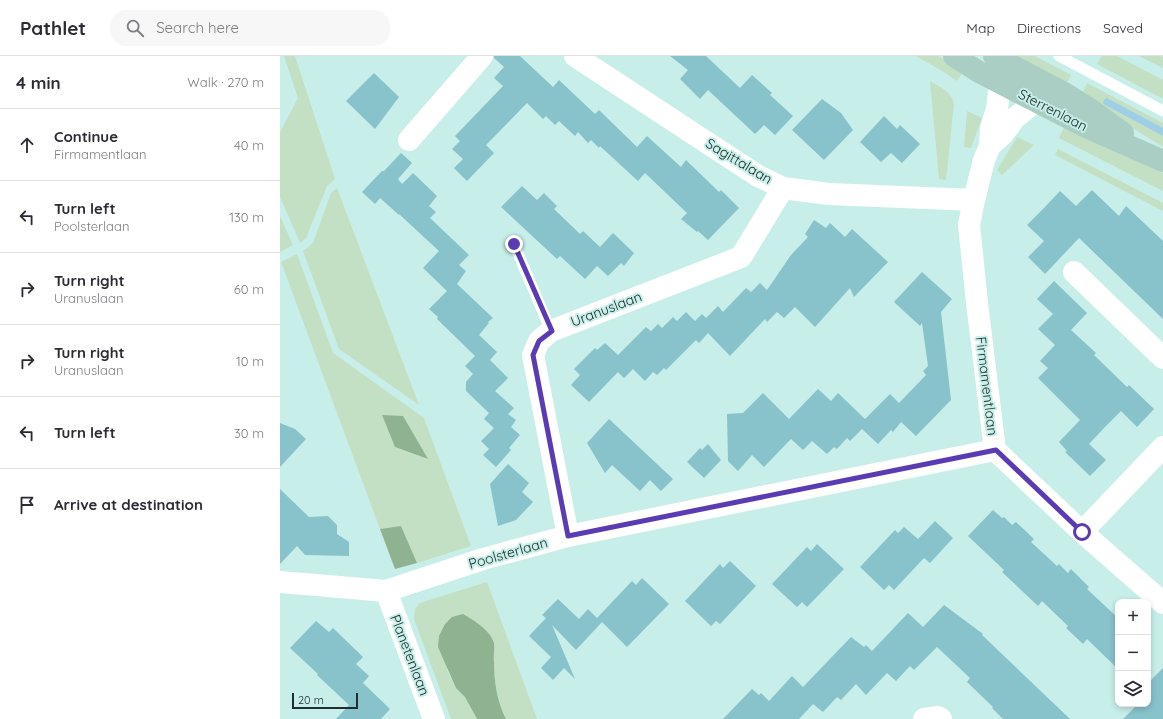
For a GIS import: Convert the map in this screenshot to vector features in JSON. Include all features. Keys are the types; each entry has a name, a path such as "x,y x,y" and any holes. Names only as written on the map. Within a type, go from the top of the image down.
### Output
{"main road":[{"name":"Sterrenlaan","path":"954,56 979,72 1086,127 1159,159"},
{"name":"Sterrenlaan","path":"994,56 1066,94 1093,111 1159,159"}],"street":[{"path":"409,140 482,56"},
{"name":"Sagittalaan","path":"575,56 758,176 783,188 829,194 974,200"},
{"name":"Firmamentlaan","path":"1000,83 990,146 984,160 974,200 970,225 977,303 996,450 1082,532 1163,603"},
{"name":"Firmamentlaan","path":"990,146 1003,134 1015,118 1036,101"},
{"name":"Uranuslaan","path":"568,536 533,355 539,341 552,331 741,257 783,188"},
{"path":"1074,272 1163,358"},
{"path":"1082,532 1163,447"},
{"name":"Poolsterlaan","path":"280,582 386,591 483,559 568,536 996,450"},
{"name":"Planetenlaan","path":"386,591 434,719"},
{"path":"924,719 938,717 941,719"}],"lane":[{"path":"1058,56 1163,111"},
{"path":"514,244 552,331"}],"green space":[{"path":"284,56 295,56 335,179 327,186 306,238 300,243 280,197 280,132 298,98"},
{"path":"916,56 938,56 964,70 957,81"},
{"path":"1004,56 1035,56 1071,75 1065,87"},
{"path":"1102,56 1117,56 1163,80 1163,99 1097,64"},
{"path":"1139,56 1163,57 1163,68"},
{"path":"930,81 948,93 954,104 946,180 939,179"},
{"path":"1087,83 1163,123 1163,147 1081,96"},
{"path":"967,111 982,118 971,148 964,147"},
{"path":"1066,123 1163,173 1163,191 1059,138"},
{"path":"1017,137 1034,145 1002,175 997,170"},
{"path":"1058,149 1163,203 1163,211 1055,155"},
{"path":"337,188 419,405 339,349 303,251 313,243 331,193"},
{"path":"280,216 293,245 280,252"},
{"path":"297,254 333,353 424,418 471,546 417,563 401,526 380,529 281,262","holes":["382,415 427,459 395,447"]},
{"path":"382,415 403,416 428,459 395,447"},
{"path":"401,526 417,563 395,569 380,529"},
{"path":"487,582 537,719 506,719 500,706 495,684 494,643 482,626 463,614 447,670 456,688 465,697 477,719 451,719 414,619 415,609 420,603"},
{"path":"463,614 482,626 494,643 495,684 500,706 506,719 477,719 465,697 456,688 438,647 439,636 445,624 452,617"}],"building":[{"path":"494,56 520,56 553,87 559,80 595,114 599,110 637,147 647,136 681,167 686,160 719,192 721,190 739,208 708,240 681,219 687,213 645,173 638,181 600,146 599,148 591,140 588,143 578,132 575,136 559,121 555,125 546,116 543,119 527,103 486,145 494,153 467,181 454,168 463,159 452,149 460,141 455,136 503,86 494,78 504,67 494,58"},
{"path":"670,56 706,56 740,88 752,75 772,93 770,95 793,116 775,135 764,125 755,134 708,90 700,99 680,79 688,70"},
{"path":"374,73 399,97 375,129 346,101"},
{"path":"822,99 841,113 853,130 824,160 792,130"},
{"path":"884,116 897,129 900,125 920,144 902,163 891,153 881,162 860,142"},
{"path":"401,153 412,163 398,179 402,184 413,173 437,196 429,206 436,212 430,218 469,255 459,265 466,271 457,284 493,318 488,322 489,323 479,335 497,352 490,360 508,378 495,391 514,408 508,414 516,420 511,427 520,435 509,448 511,450 496,467 483,455 489,449 481,441 494,428 484,419 489,413 466,391 466,382 473,374 465,366 475,356 437,319 438,317 429,309 447,291 423,268 439,251 380,198 375,204 362,192"},
{"path":"522,186 537,200 544,193 557,206 554,209 580,234 583,231 600,247 613,233 634,253 624,266 621,263 608,276 597,266 585,279 560,256 557,259 501,207"},
{"path":"1092,190 1119,216 1126,206 1163,241 1163,319 1079,238 1045,274 1028,257 1044,241 1027,225 1060,191 1076,206"},
{"path":"814,220 826,228 830,223 845,237 852,229 888,262 854,297 850,288 815,327 795,307 784,318 777,312 767,322 765,319 730,356 708,333 699,343 696,340 666,370 664,368 657,375 653,372 645,381 633,369 624,378 618,372 589,402 571,385 580,375 574,369 595,348 597,350 605,343 618,355 646,327 651,331 658,324 662,328 673,317 677,321 686,312 695,321 702,314 706,318 718,306 723,312 746,288 751,292 760,283 767,290 791,255 808,237 805,234"},
{"path":"922,272 952,299 941,312 951,400 916,436 901,422 893,432 891,430 878,444 862,429 850,441 847,438 837,449 834,447 827,454 812,441 803,450 791,439 764,467 752,455 738,471 728,461 727,414 743,413 763,393 789,419 818,389 831,401 838,393 865,419 890,394 899,403 926,375 923,371 928,366 922,323 920,326 894,302"},
{"path":"1054,281 1087,313 1071,330 1096,353 1094,355 1127,387 1129,385 1154,409 1137,427 1121,411 1105,427 1089,444 1106,460 1090,476 1065,452 1067,451 1059,442 1080,420 1038,378 1048,368 1040,361 1055,345 1038,329 1053,314 1037,299"},
{"path":"609,419 673,479 661,491 650,480 640,491 612,465 605,473 587,443"},
{"path":"280,423 295,429 306,439 280,467"},
{"path":"708,444 721,460 704,478 687,462 700,448 702,450"},
{"path":"508,464 529,483 522,492 533,502 516,520 498,526 490,484"},
{"path":"280,489 309,517 328,516 337,525 337,534 349,542 349,556 305,555 297,546 280,564"},
{"path":"993,510 1002,518 1004,517 1012,525 1016,522 1034,539 1031,542 1057,566 1059,564 1068,573 1071,569 1089,587 1087,589 1115,615 1115,666 1087,639 1083,644 1066,628 1068,626 1042,601 1038,606 1002,572 1004,570 968,536"},
{"path":"935,521 953,538 930,563 924,558 894,590 889,585 884,590 860,567 895,530 898,533 904,527 918,539"},
{"path":"817,544 844,569 807,607 802,602 797,607 772,584 807,547 811,551"},
{"path":"730,561 756,586 720,624 716,621 711,626 685,601 720,564 723,568"},
{"path":"642,578 669,604 627,647 602,622 576,650 552,625 575,679 564,668 553,680 541,668 551,657 529,636 546,618 542,615 558,599 579,619 588,609 597,618 632,581 636,585"},
{"path":"944,605 983,634 982,635 1070,719 1003,719 992,708 993,707 967,682 970,678 937,647 914,670 910,666 896,681 887,673 866,695 856,684 841,700 837,697 823,712 813,704 799,719 723,719 752,689 759,695 761,693 769,701 792,676 803,687 851,637 864,647 866,645 872,651 908,613 923,627"},
{"path":"316,621 329,632 333,628 363,657 356,664 369,676 363,683 390,709 381,719 336,719 349,705 290,648"},
{"path":"1163,668 1163,719 1123,719 1135,707 1151,707 1151,680"}],"waterway":[{"path":"1107,102 1163,132"}],"route":[{"path":"514,244 552,331 539,341 533,355 568,536 996,450 1082,532"}]}
